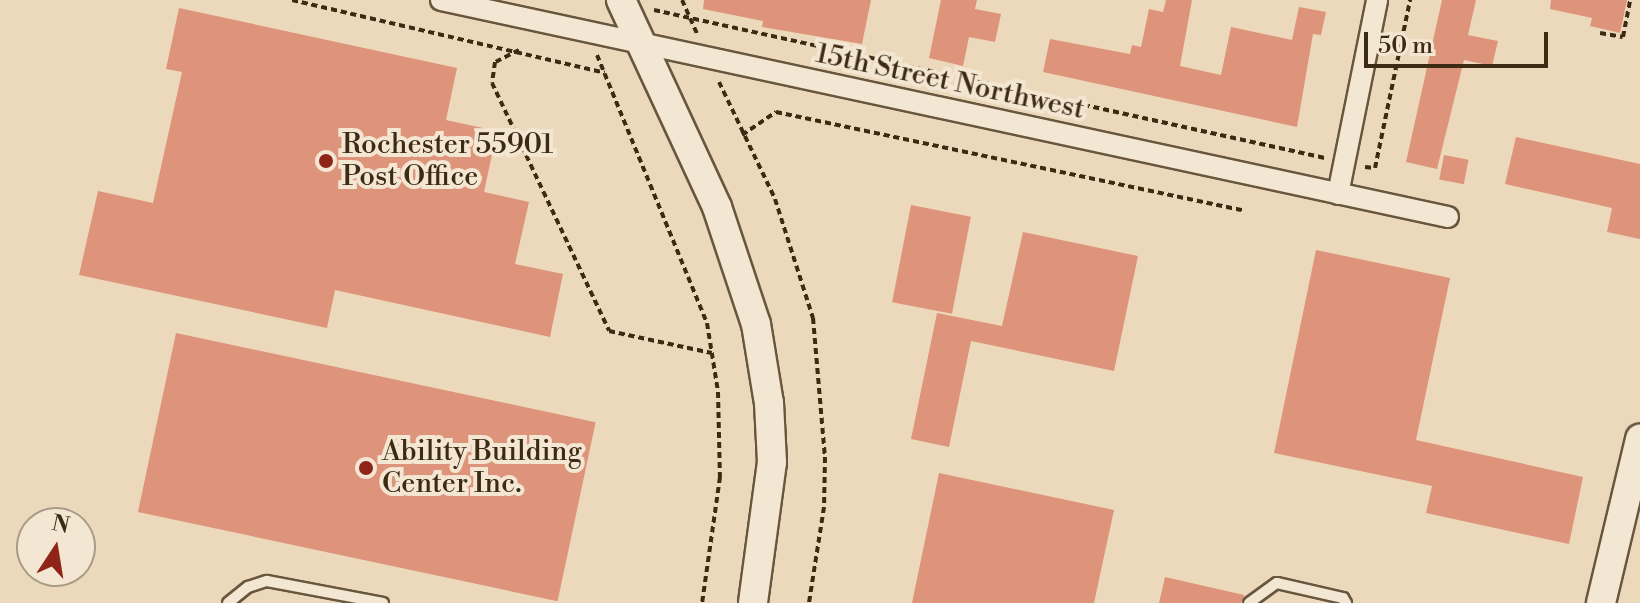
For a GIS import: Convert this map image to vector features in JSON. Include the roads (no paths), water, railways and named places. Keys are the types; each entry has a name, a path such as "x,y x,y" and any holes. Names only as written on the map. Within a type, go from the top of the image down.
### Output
{"main road":[{"path":"621,0 717,207 756,324 769,403 772,462 753,603"},
{"path":"1601,603 1640,439"}],"street":[{"name":"15th Street Northwest","path":"441,0 1448,217"},
{"path":"1338,194 1377,0"}],"lane":[{"path":"228,603 248,587 267,581 383,603"},
{"path":"1249,603 1277,583 1343,598 1346,603"}],"place":[{"name":"Rochester 55901 Post Office","path":"326,161"},
{"name":"Ability Building Center Inc.","path":"366,468"}]}
